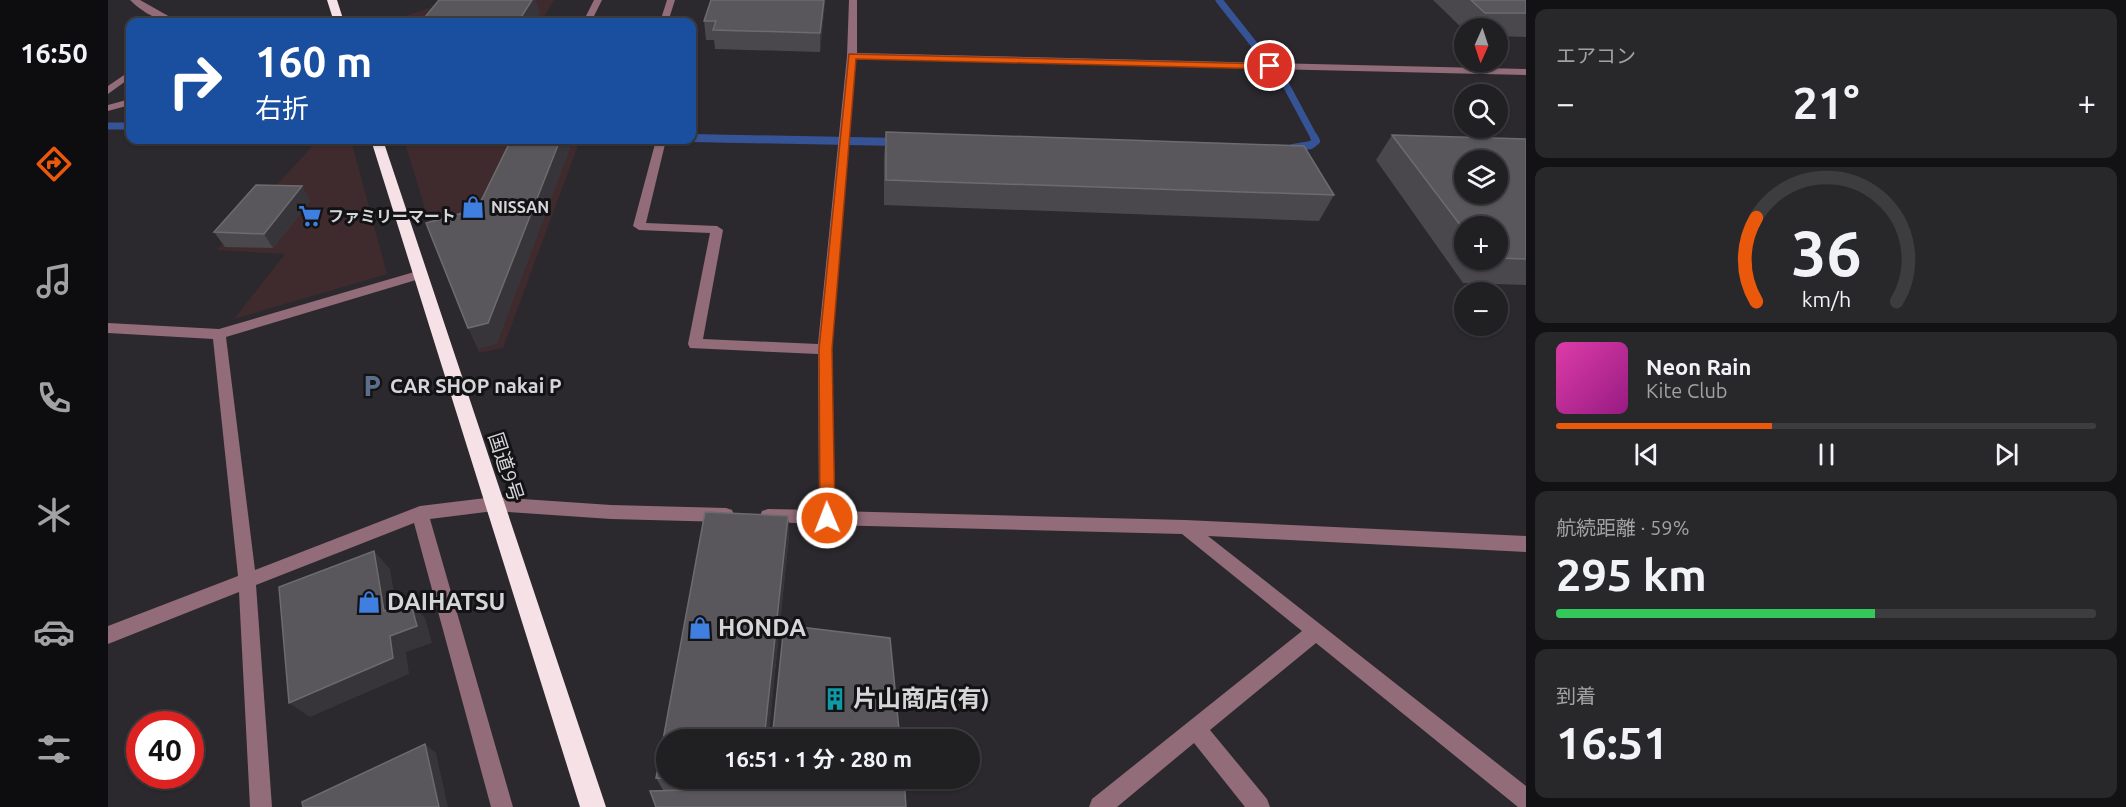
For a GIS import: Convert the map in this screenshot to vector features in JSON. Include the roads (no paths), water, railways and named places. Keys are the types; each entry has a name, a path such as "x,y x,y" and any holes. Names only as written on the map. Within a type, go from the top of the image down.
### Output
{"highway":[{"path":"332,0 338,18"},
{"name":"国道9号","path":"378,144 593,807"}],"street":[{"path":"134,0 166,18"},
{"path":"589,18 598,0"},
{"path":"665,18 671,0"},
{"path":"827,518 825,349 852,56 853,0"},
{"path":"852,56 1526,72"},
{"path":"108,91 126,77"},
{"path":"108,108 126,103"},
{"path":"660,144 639,226 717,230 695,344 825,349"},
{"path":"108,328 219,334 421,274"},
{"path":"219,334 247,581 261,807"},
{"path":"108,635 420,513 494,504 611,512 1185,527 1526,544"},
{"path":"420,513 502,807"},
{"path":"1185,527 1526,799"},
{"path":"1100,807 1315,632"},
{"path":"1196,729 1259,807"}],"waterway":[{"path":"1219,0 1286,85 1315,139"},
{"path":"108,126 126,126"},
{"path":"696,138 732,139"},
{"path":"696,138 899,142"},
{"path":"1293,148 1311,145 1316,141 1315,139"}],"place":[{"name":"NISSAN","path":"473,207"},
{"name":"ファミリーマート","path":"310,216"},
{"name":"CAR SHOP nakai P","path":"372,386"},
{"name":"DAIHATSU","path":"369,602"},
{"name":"HONDA","path":"700,628"},
{"name":"片山商店(有)","path":"835,699"}]}
